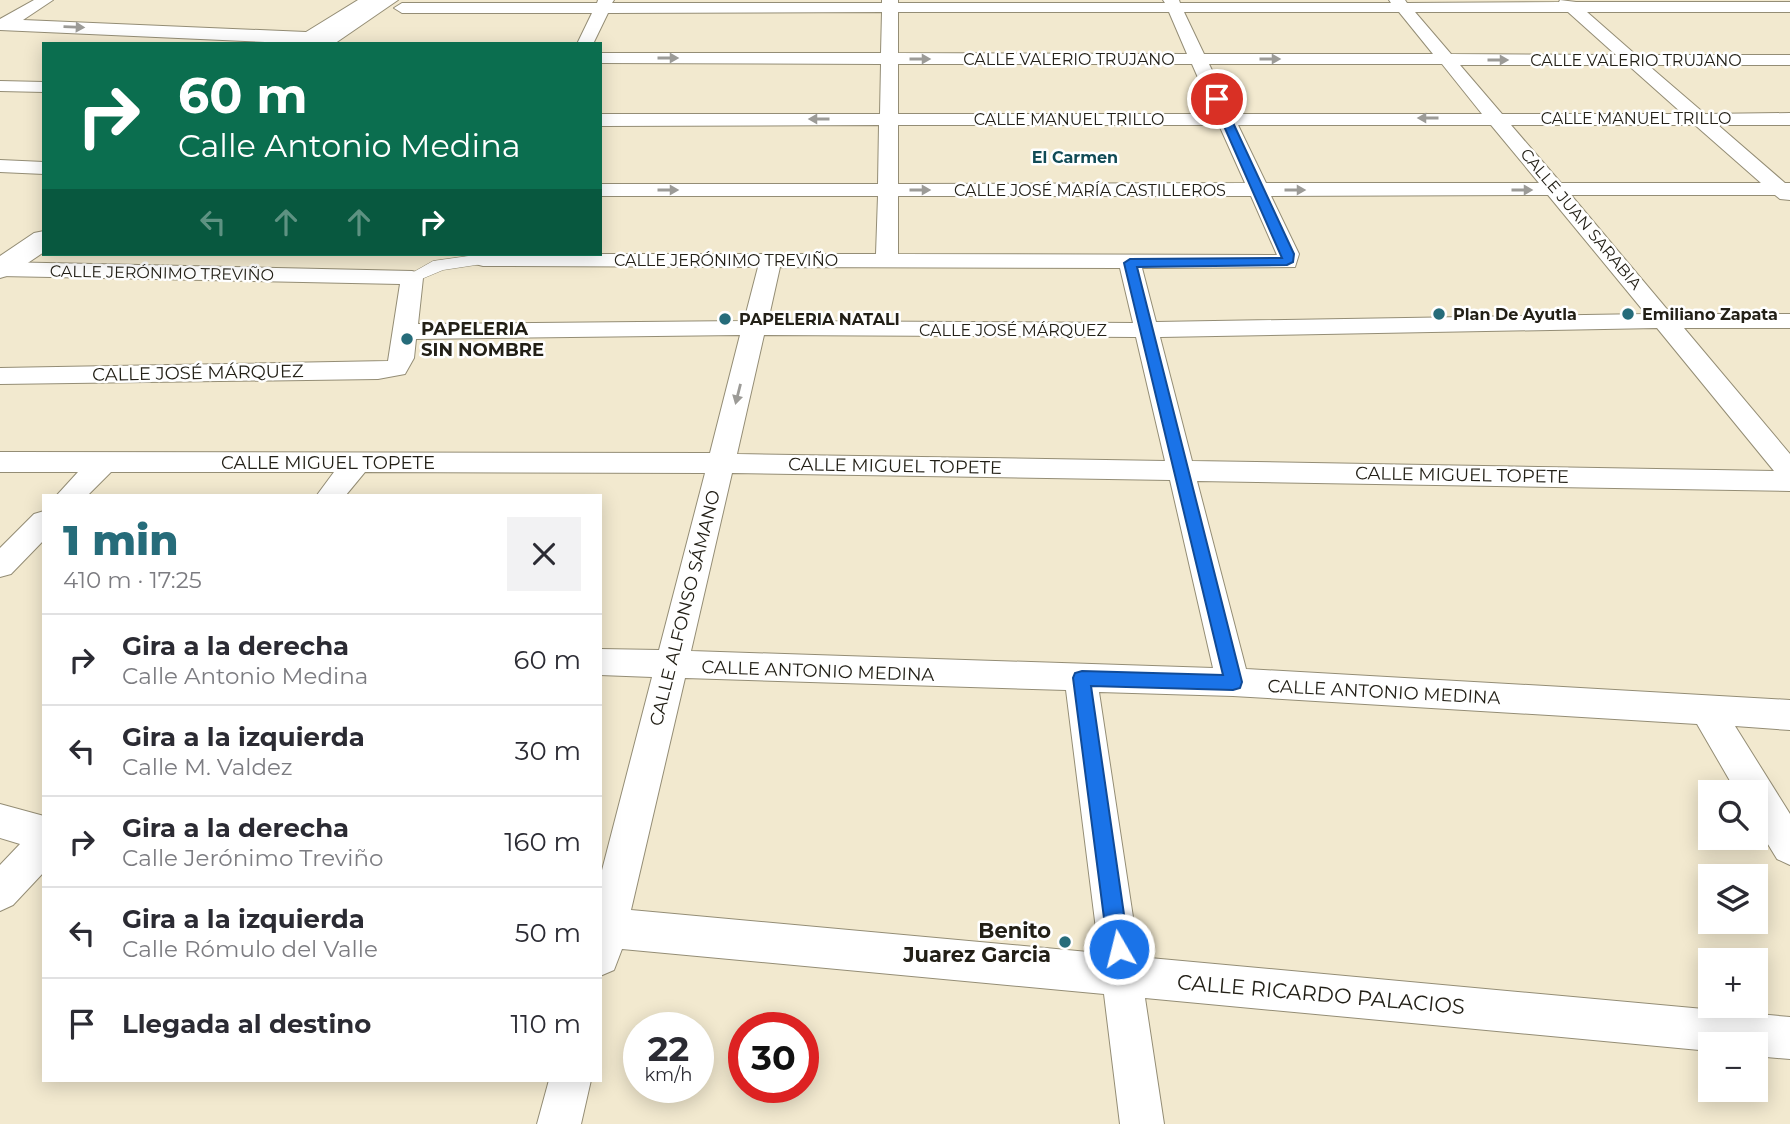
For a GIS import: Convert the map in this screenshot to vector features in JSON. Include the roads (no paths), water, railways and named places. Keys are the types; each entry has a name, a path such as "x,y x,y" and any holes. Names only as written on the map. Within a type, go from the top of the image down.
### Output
{"street":[{"path":"2,26 45,0"},
{"path":"309,41 369,0"},
{"path":"2,26 309,41 401,3 1569,4 1790,8"},
{"path":"348,42 401,3"},
{"path":"586,42 605,4"},
{"path":"887,260 890,4"},
{"path":"1173,4 1259,190"},
{"name":"CALLE JUAN SARABIA","path":"1401,4 1790,472"},
{"path":"1569,4 1787,192"},
{"name":"CALLE VALERIO TRUJANO","path":"602,58 1790,60"},
{"path":"0,86 42,87"},
{"name":"CALLE MANUEL TRILLO","path":"602,120 1496,117 1790,119"},
{"path":"0,166 42,168"},
{"name":"CALLE JOSÉ MARÍA CASTILLEROS","path":"602,190 1787,192"},
{"name":"CALLE JERÓNIMO TREVIÑO","path":"0,269 412,278 439,265 484,257 1287,262 1288,254 1259,190"},
{"path":"0,246 42,220"},
{"path":"0,269 42,240"},
{"name":"CALLE ALFONSO SÁMANO","path":"603,937 771,260"},
{"path":"1130,263 1233,682"},
{"path":"404,332 412,278"},
{"name":"CALLE JOSÉ MÁRQUEZ","path":"0,376 378,371 396,368 402,358 404,332 755,328 1145,330 1790,321"},
{"name":"CALLE MIGUEL TOPETE","path":"0,462 720,463 1790,481"},
{"path":"72,494 104,462"},
{"path":"332,494 357,463"},
{"path":"0,566 42,524"},
{"name":"CALLE ANTONIO MEDINA","path":"602,662 1233,682 1790,715"},
{"path":"1082,678 1142,1124"},
{"path":"1707,711 1790,847"},
{"path":"0,821 42,832"},
{"path":"0,892 42,847"},
{"name":"CALLE RICARDO PALACIOS","path":"603,937 1122,976 1790,1038"},
{"path":"559,1124 570,1082"}],"place":[{"name":"Plan De Ayutla","path":"1439,314"},
{"name":"Emiliano Zapata","path":"1628,314"},
{"name":"PAPELERIA NATALI","path":"725,319"},
{"name":"PAPELERIA SIN NOMBRE","path":"407,339"},
{"name":"Benito Juarez Garcia","path":"1065,942"}],"district":[{"name":"El Carmen","path":"1075,157"}]}
